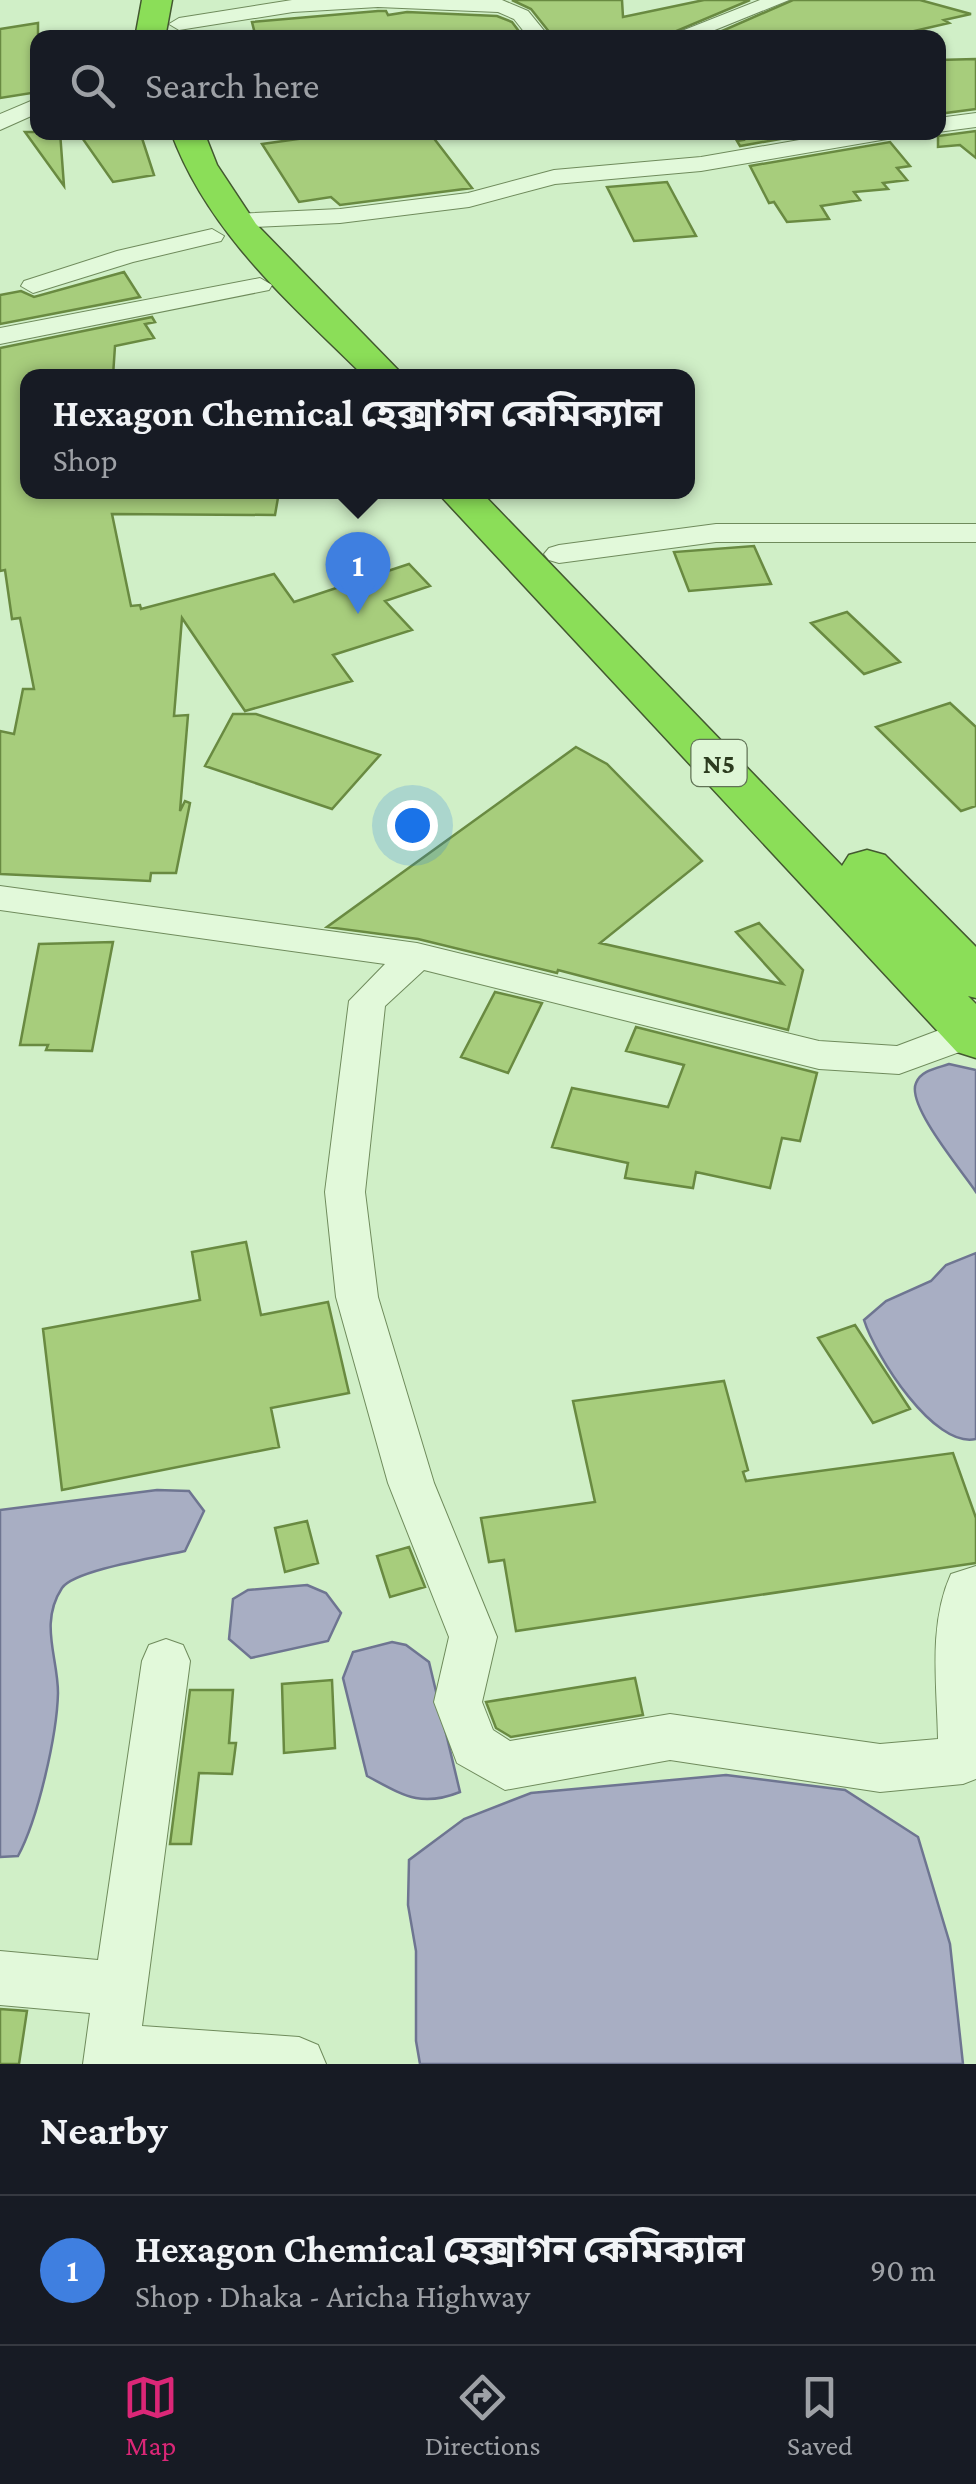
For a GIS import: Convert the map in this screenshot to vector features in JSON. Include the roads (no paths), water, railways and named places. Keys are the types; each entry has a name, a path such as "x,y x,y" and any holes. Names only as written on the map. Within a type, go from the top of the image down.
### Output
{"highway":[{"path":"151,30 156,0"},
{"path":"160,140 164,152 223,228 260,285 339,369"},
{"path":"189,140 223,228 377,369"},
{"name":"N5","path":"465,499 974,1035"},
{"name":"N5","path":"503,499 976,980"}],"street":[{"path":"696,30 779,0"},
{"path":"179,20 293,6 378,1 502,6 521,15 533,30"},
{"path":"0,123 30,108"},
{"path":"946,124 976,120"},
{"path":"33,286 223,228 468,200 554,177 700,164 840,140"},
{"path":"0,336 260,285"},
{"path":"559,554 716,532 976,533"},
{"path":"0,898 417,956 819,1055 898,1060 974,1035"},
{"path":"417,956 367,1001 345,1192 356,1296 411,1483 473,1637 458,1702 474,1746 505,1766 670,1737 880,1768 963,1760 960,1629 968,1590 976,1587"},
{"path":"166,1661 111,2058 299,2064"},
{"path":"0,1978 119,1989"}],"water":[{"path":"949,1064 976,1070 976,1192 927,1122 915,1093 922,1075"},
{"path":"976,1253 976,1439 960,1438 942,1430 925,1415 893,1376 864,1320 886,1301 931,1281 946,1265"},
{"path":"157,1490 189,1491 204,1511 185,1551 99,1570 62,1588 52,1614 58,1693 45,1776 33,1821 18,1856 0,1857 0,1510"},
{"path":"307,1585 326,1593 341,1613 328,1641 251,1658 229,1639 233,1599 248,1590"},
{"path":"392,1642 406,1645 429,1662 460,1792 422,1799 402,1794 367,1776 343,1678 353,1652"},
{"path":"726,1775 845,1790 918,1837 950,1944 963,2064 420,2064 416,2041 416,1951 408,1905 409,1860 464,1819 531,1793"}],"place":[{"name":"Hexagon Chemical হেক্সাগন কেমিক্যাল","path":"358,614"}]}
